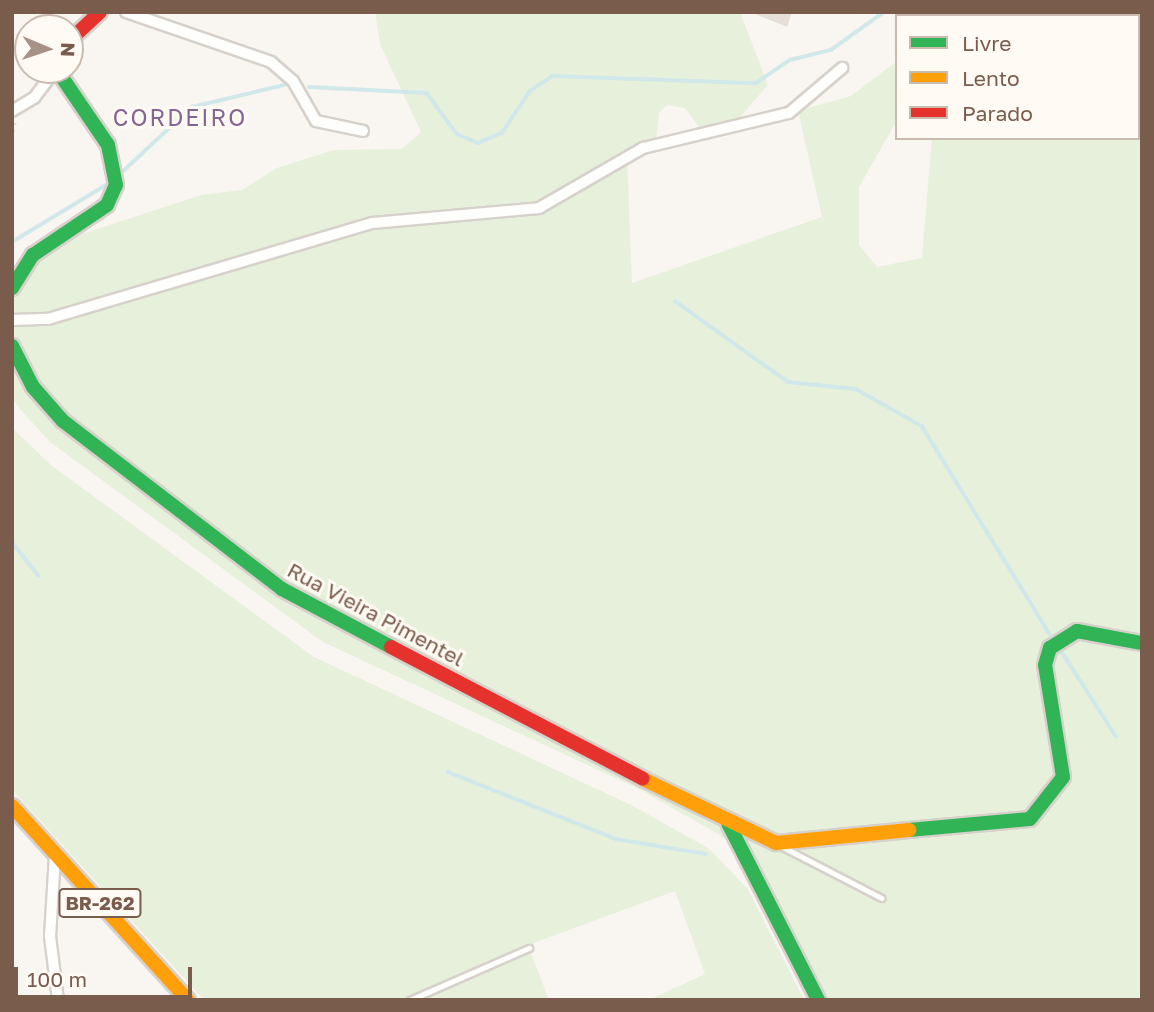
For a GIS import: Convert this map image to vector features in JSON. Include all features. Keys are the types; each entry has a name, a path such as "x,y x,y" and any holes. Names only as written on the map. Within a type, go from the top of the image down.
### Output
{"main road":[{"path":"84,27 100,12"},
{"path":"12,288 33,255 107,205 116,185 108,145 66,84"},
{"name":"Rua Vieira Pimentel","path":"12,346 33,387 63,421 282,589 729,823 776,843"},
{"path":"776,843 1030,819 1063,776 1045,664 1051,648 1077,631 1142,643"},
{"name":"BR-262","path":"12,806 188,1000"},
{"path":"729,823 818,1000"}],"street":[{"path":"125,12 271,62 293,81 316,121 363,131"},
{"path":"12,320 48,319 372,223 539,208 643,148 789,113 842,68"},
{"path":"14,110 41,84"},
{"path":"55,854 50,936 58,1000"}],"lane":[{"path":"776,843 882,898"},
{"path":"410,1000 529,948"}],"path":[{"path":"12,139 14,110"}],"green space":[{"path":"375,12 740,12 768,85 735,123 702,131 685,108 667,105 659,113 655,150 627,158 632,283 822,217 798,111 851,96 895,63 895,124 859,187 859,245 877,267 922,258 932,140 1140,140 1140,14 907,12 1142,12 1142,1000 812,1000 742,852 718,834 639,789 323,642 50,442 20,409 12,397 12,300 42,254 70,238 201,195 242,190 277,168 334,150 402,149 421,132 380,44"},
{"path":"12,428 52,466 314,657 631,805 708,848 748,889 804,1000 649,1000 705,974 675,891 528,945 549,1000 204,1000 12,790"}],"building":[{"path":"750,12 792,12 787,27"}],"waterway":[{"path":"309,87 427,93 457,134 478,143 502,133 530,91 552,76 756,83 790,60 831,50 884,12"},
{"path":"119,175 192,107 284,85"},
{"path":"12,242 106,185"},
{"path":"675,301 788,382 856,389 922,426 1050,634"},
{"path":"12,542 39,576"},
{"path":"1062,652 1116,736"},
{"path":"448,772 616,839 706,854"}],"traffic: fast":[{"path":"12,288 33,255 107,205 116,185 108,145 67,84"},
{"path":"12,346 33,387 63,421 282,589 391,647"},
{"path":"909,830 1030,819 1063,777 1045,665 1050,648 1077,631 1142,643"},
{"path":"728,823 818,1000"}],"traffic: slow":[{"path":"643,779 776,843 909,830"},
{"path":"12,806 188,1000"}],"traffic: jam":[{"path":"84,27 100,12"},
{"path":"391,647 643,779"}],"district":[{"name":"CORDEIRO","path":"180,117"}]}
